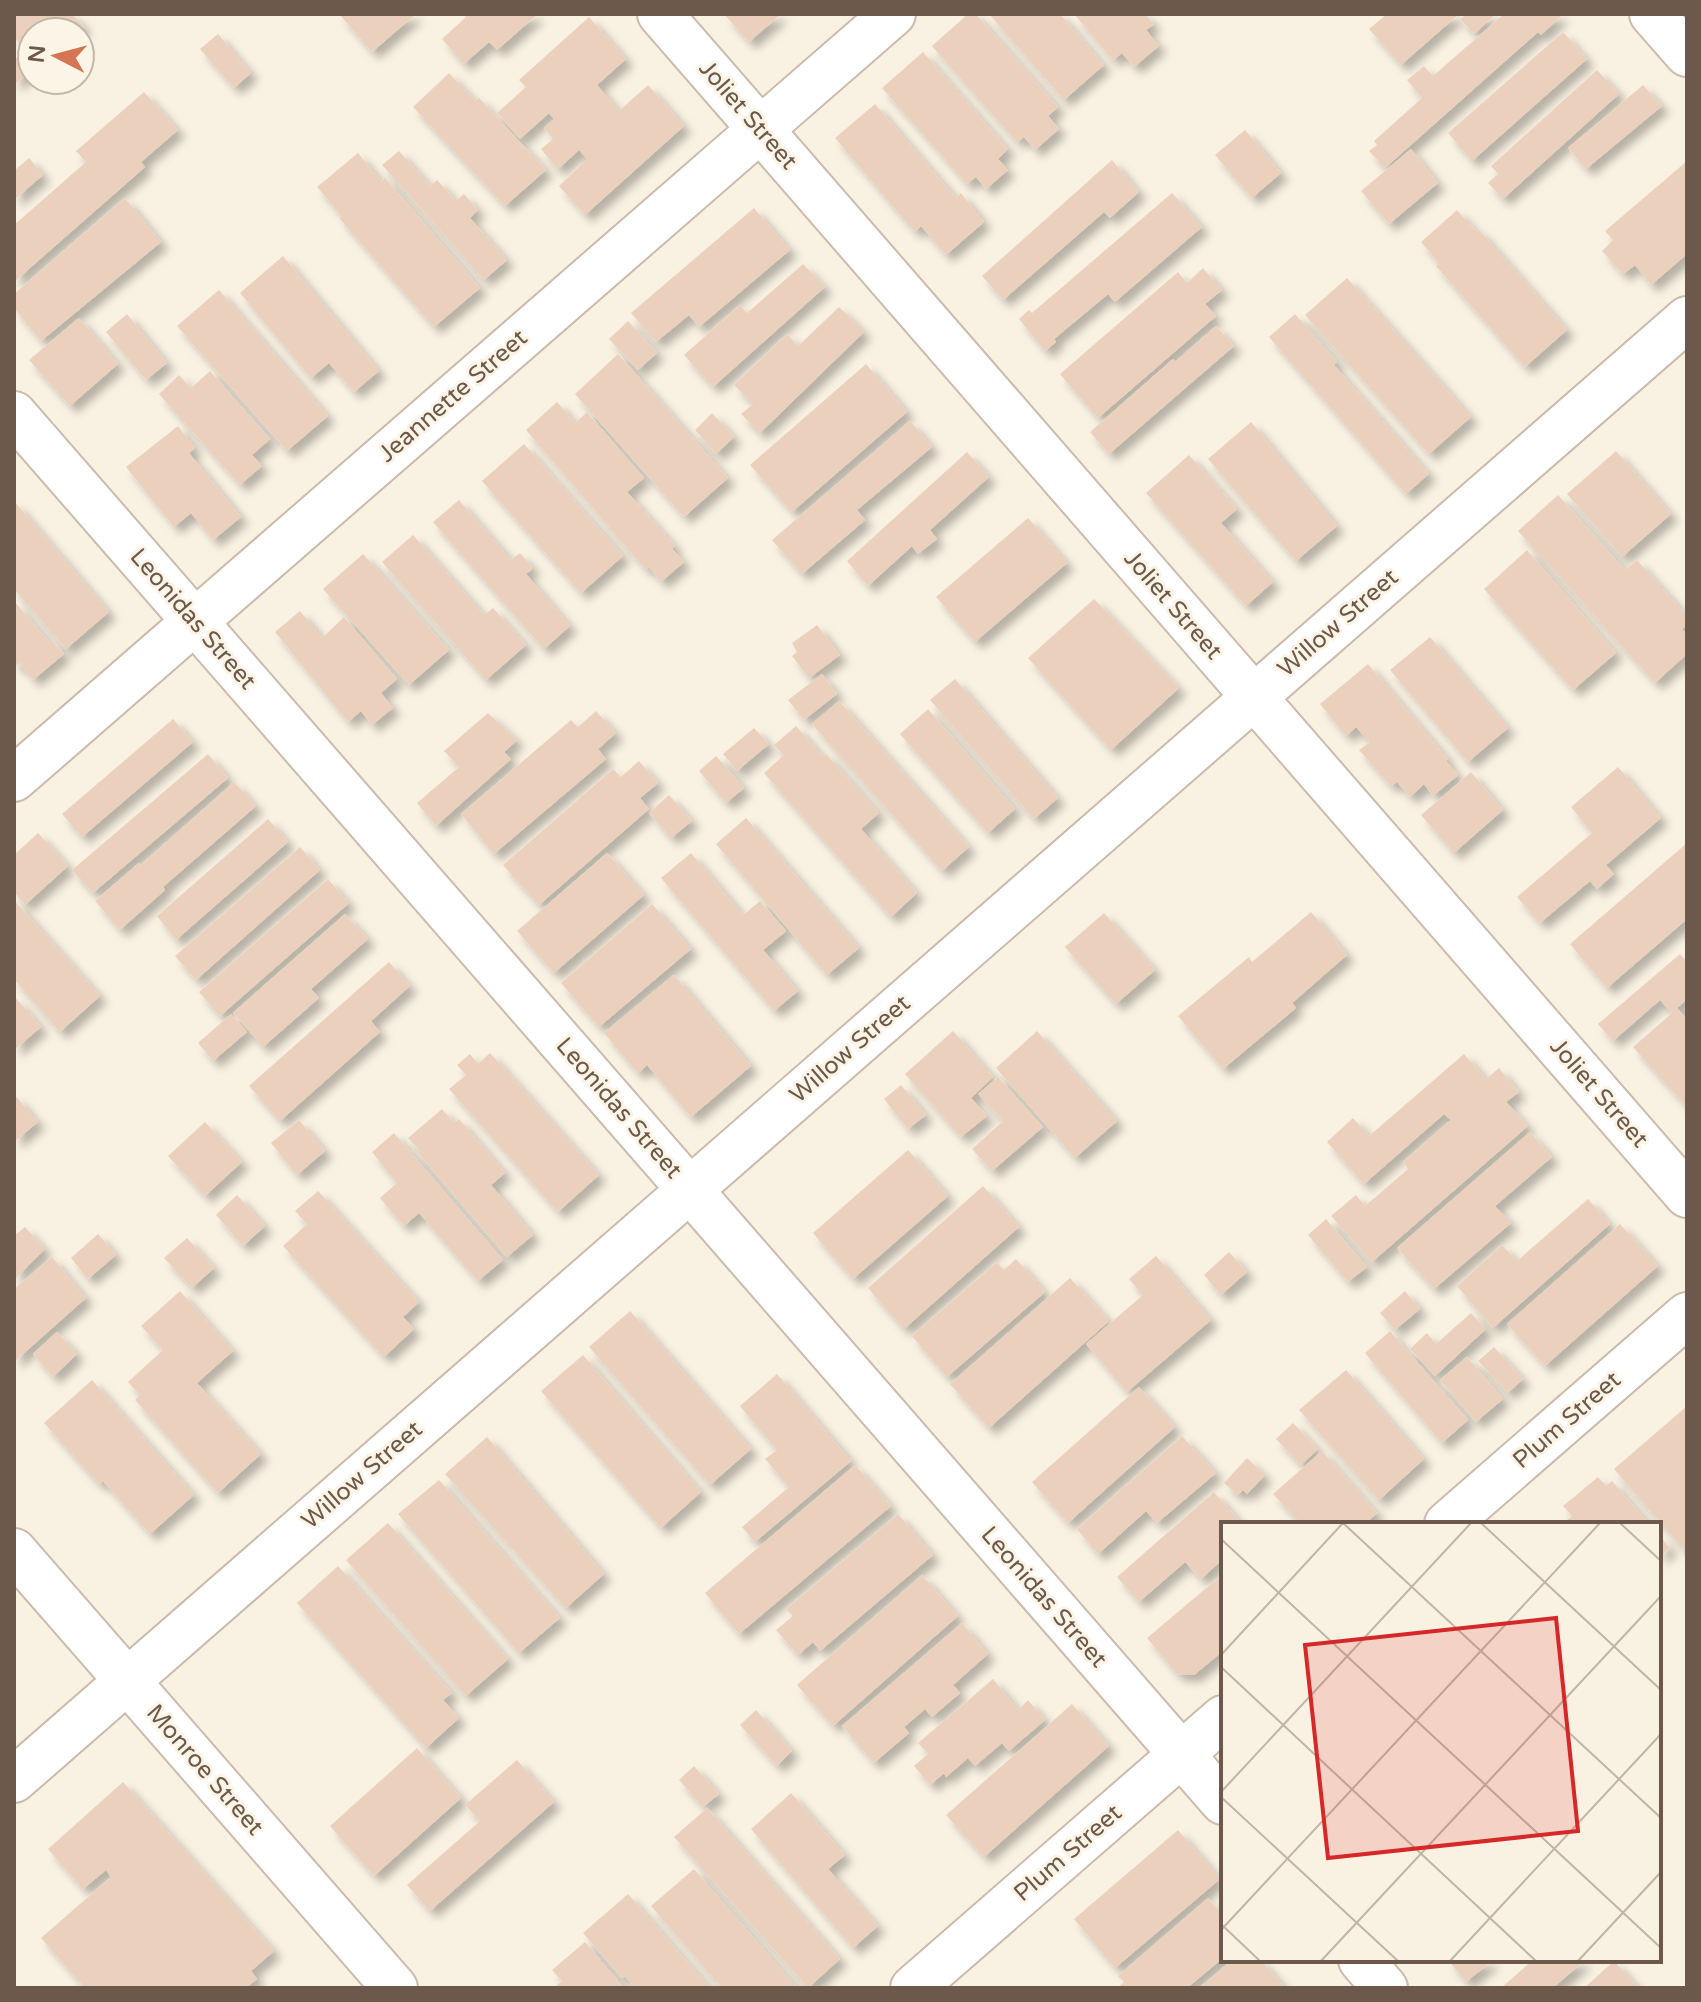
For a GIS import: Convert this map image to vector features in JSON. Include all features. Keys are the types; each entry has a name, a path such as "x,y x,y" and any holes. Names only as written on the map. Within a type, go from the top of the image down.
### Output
{"street":[{"name":"Joliet Street","path":"660,14 1687,1195"},
{"name":"Jeannette Street","path":"14,779 893,14"},
{"path":"1652,14 1687,54"},
{"name":"Willow Street","path":"14,1780 1687,319"},
{"name":"Leonidas Street","path":"14,414 1221,1800"},
{"name":"Plum Street","path":"1449,1522 1687,1315"},
{"name":"Monroe Street","path":"14,1551 395,1988"},
{"name":"Plum Street","path":"913,1988 1221,1720"},
{"path":"1363,1962 1385,1988"}],"building":[{"path":"14,14 74,16 16,16 16,39"},
{"path":"339,14 416,14 372,52"},
{"path":"463,14 538,14 497,50 489,42 464,64 442,39 466,17"},
{"path":"724,14 781,14 749,42"},
{"path":"968,14 976,14 1058,107 1048,116 1059,129 1035,150 1024,137 1017,142 932,46"},
{"path":"989,14 1060,14 1104,65 1064,100"},
{"path":"1074,14 1145,14 1154,24 1146,30 1159,46 1134,67 1122,53 1113,60"},
{"path":"1387,14 1459,14 1401,65 1369,29"},
{"path":"1467,14 1496,14 1474,34 1460,19"},
{"path":"1504,14 1561,16 1541,35 1538,32 1385,168 1369,151 1377,145 1374,141 1422,98 1407,80 1424,66 1433,76"},
{"path":"589,17 626,59 597,85 619,111 648,85 684,126 585,215 559,186 587,159 579,150 558,169 541,149 553,139 544,128 554,119 549,113 520,139 497,113 526,87 519,80"},
{"path":"1563,32 1587,59 1472,161 1448,133"},
{"path":"218,34 251,73 234,88 200,49"},
{"path":"923,52 1008,149 998,159 1008,170 986,189 976,177 967,184 882,88"},
{"path":"14,55 16,83 14,85"},
{"path":"1597,70 1619,94 1503,199 1488,183 1498,174 1491,166"},
{"path":"449,73 475,101 479,98 546,170 505,206 413,107"},
{"path":"1643,85 1662,106 1586,169 1568,148"},
{"path":"144,92 178,130 141,162 145,167 14,282 14,225 86,162 76,151"},
{"path":"875,104 956,198 961,193 984,222 946,255 921,226 915,232 835,138"},
{"path":"1245,130 1281,173 1252,198 1215,155"},
{"path":"1411,149 1438,183 1389,224 1361,191"},
{"path":"399,151 430,186 437,180 456,201 464,194 478,210 470,218 507,260 484,280 382,165"},
{"path":"358,153 381,181 385,178 480,288 434,327 340,219 342,216 317,187"},
{"path":"29,158 43,175 14,200 14,171"},
{"path":"1112,160 1139,192 1110,218 1104,212 1003,300 982,276"},
{"path":"1687,161 1687,254 1651,285 1635,265 1623,274 1602,251 1613,240 1605,231"},
{"path":"1172,193 1202,227 1115,302 1108,294 1054,339 1056,342 1045,351 1019,319 1029,310 1032,313"},
{"path":"125,198 161,242 41,341 14,308 14,294"},
{"path":"754,208 790,250 699,327 689,315 656,342 631,313"},
{"path":"1457,210 1477,232 1479,230 1567,330 1525,367 1436,266 1439,263 1421,242"},
{"path":"283,256 379,371 354,392 329,363 311,378 240,293"},
{"path":"803,264 825,287 713,387 684,355 740,305 747,313"},
{"path":"1203,268 1222,290 1205,304 1216,316 1098,418 1060,374 1178,272 1187,283"},
{"path":"1347,278 1471,417 1429,454 1305,315"},
{"path":"219,290 328,416 287,451 177,326"},
{"path":"839,307 864,332 760,433 741,414 753,404 734,385 787,334 798,346"},
{"path":"127,314 167,363 146,380 106,332"},
{"path":"1295,314 1337,362 1334,365 1429,474 1406,494 1269,337"},
{"path":"79,318 118,364 70,406 29,360"},
{"path":"628,321 657,353 638,370 609,339"},
{"path":"1216,326 1234,346 1109,454 1090,432 1173,359 1175,362"},
{"path":"618,354 728,478 684,517 575,394"},
{"path":"866,364 907,412 792,512 750,465"},
{"path":"210,371 270,439 252,455 262,466 240,485 159,394 179,375 191,388"},
{"path":"557,402 575,423 587,412 644,478 627,492 675,546 672,549 684,562 661,582 649,567 646,570 526,430"},
{"path":"712,413 734,437 716,454 695,430"},
{"path":"910,421 932,447 857,510 865,520 802,574 772,540"},
{"path":"1251,422 1337,526 1296,561 1208,459"},
{"path":"178,426 195,448 189,453 241,517 213,540 191,513 174,527 126,467"},
{"path":"524,444 623,556 581,593 482,481"},
{"path":"1616,451 1671,514 1622,557 1567,494"},
{"path":"967,452 989,477 930,530 937,539 918,554 912,546 868,586 847,561"},
{"path":"1189,455 1237,509 1221,523 1273,582 1246,606 1146,493"},
{"path":"1558,495 1625,570 1637,560 1687,616 1687,625 1682,629 1687,635 1687,654 1655,683 1518,531"},
{"path":"459,500 511,560 520,553 533,568 526,574 570,626 544,649 433,522"},
{"path":"14,501 109,612 66,649 14,589"},
{"path":"1028,518 1067,563 975,642 936,597"},
{"path":"413,535 484,615 493,608 526,645 486,680 382,562"},
{"path":"1527,550 1616,653 1573,690 1484,589"},
{"path":"363,554 449,650 409,685 323,589"},
{"path":"1094,599 1179,688 1111,750 1028,658"},
{"path":"14,601 50,643 52,641 64,654 33,680 19,663 14,667"},
{"path":"300,611 322,638 344,617 397,679 381,693 393,708 372,725 361,711 348,722 275,632"},
{"path":"817,625 840,655 809,678 792,656 797,652 792,643"},
{"path":"1430,637 1508,728 1468,762 1390,670"},
{"path":"1368,664 1458,775 1433,796 1424,784 1410,797 1397,782 1391,786 1359,750 1370,742 1356,727 1346,736 1320,704"},
{"path":"822,674 837,694 804,720 788,700"},
{"path":"955,679 1058,798 1034,819 930,700"},
{"path":"839,701 969,847 942,871 812,724"},
{"path":"928,709 1015,809 988,833 900,734"},
{"path":"596,711 616,733 598,749 606,759 494,854 461,814 571,720 578,727"},
{"path":"488,713 517,740 504,752 511,759 436,826 417,803 459,767 444,751"},
{"path":"173,719 193,742 82,837 62,814"},
{"path":"796,726 879,813 861,829 917,893 891,917 764,773 784,755 774,745"},
{"path":"754,728 769,744 737,771 723,754"},
{"path":"208,754 228,778 93,893 72,870"},
{"path":"716,756 744,788 726,803 699,771"},
{"path":"639,761 658,783 640,798 649,809 539,905 503,865 613,769 621,777"},
{"path":"1618,767 1661,818 1606,865 1614,874 1597,889 1590,881 1540,923 1517,897 1592,833 1571,807"},
{"path":"1471,772 1503,810 1454,853 1421,815"},
{"path":"234,782 256,806 163,887 165,890 120,930 95,901 139,863 141,865"},
{"path":"669,795 692,821 671,838 649,813"},
{"path":"746,818 859,948 827,975 716,844"},
{"path":"268,819 288,842 176,940 157,916"},
{"path":"38,833 68,866 25,905 14,892 14,855"},
{"path":"1687,843 1687,919 1607,988 1570,944"},
{"path":"300,847 320,870 196,980 175,956"},
{"path":"607,853 644,895 554,973 517,931"},
{"path":"691,853 743,915 760,901 786,931 763,950 798,991 774,1011 661,878"},
{"path":"328,879 349,903 220,1016 199,992"},
{"path":"14,900 100,996 60,1032 14,979"},
{"path":"652,904 691,949 599,1027 561,983"},
{"path":"1311,912 1347,955 1292,1003 1296,1008 1223,1069 1178,1016 1249,957 1252,962"},
{"path":"1104,913 1155,970 1116,1004 1065,947"},
{"path":"345,914 368,939 311,989 319,998 263,1047 233,1013"},
{"path":"1680,954 1687,962 1687,999 1677,1008 1687,1020 1687,1107 1633,1047 1672,1013 1660,1000 1613,1041 1598,1024"},
{"path":"389,962 410,986 371,1021 380,1032 280,1121 249,1086"},
{"path":"674,975 751,1066 691,1117 647,1065 638,1073 604,1033"},
{"path":"14,996 41,1027 14,1050"},
{"path":"231,1014 247,1032 213,1061 198,1043"},
{"path":"953,1031 993,1077 971,1098 987,1116 961,1137 905,1074"},
{"path":"1037,1031 1117,1121 1075,1158 996,1068"},
{"path":"490,1053 599,1175 558,1212 449,1089 466,1075 457,1065 470,1054 478,1064"},
{"path":"1464,1054 1486,1079 1499,1068 1519,1092 1506,1102 1528,1126 1372,1262 1331,1216 1356,1195 1365,1206 1408,1169 1403,1162 1451,1120 1444,1114 1364,1184 1327,1142 1353,1118 1369,1136"},
{"path":"998,1077 1043,1127 992,1171 972,1149 1003,1121 978,1094"},
{"path":"901,1085 926,1115 908,1129 884,1099"},
{"path":"14,1094 38,1122 14,1142"},
{"path":"442,1109 454,1123 459,1119 505,1173 491,1185 533,1235 507,1257 408,1138"},
{"path":"299,1120 325,1151 297,1175 271,1143"},
{"path":"205,1122 242,1162 205,1196 168,1156"},
{"path":"1530,1132 1552,1157 1495,1206 1511,1223 1434,1289 1397,1248"},
{"path":"394,1133 503,1260 478,1281 419,1213 404,1226 380,1198 397,1183 372,1152"},
{"path":"908,1150 948,1196 853,1279 813,1233"},
{"path":"983,1186 1019,1227 904,1329 868,1288"},
{"path":"318,1191 419,1302 403,1317 414,1329 384,1357 283,1246 307,1224 295,1211"},
{"path":"237,1195 265,1226 243,1246 216,1215"},
{"path":"1588,1199 1610,1224 1493,1328 1457,1286 1502,1245 1517,1261"},
{"path":"1326,1219 1367,1267 1348,1282 1308,1235"},
{"path":"1620,1224 1658,1266 1545,1366 1507,1324"},
{"path":"25,1227 45,1249 14,1280 14,1236"},
{"path":"98,1234 116,1255 88,1279 71,1258"},
{"path":"187,1238 214,1268 192,1288 164,1258"},
{"path":"1229,1252 1247,1272 1221,1295 1204,1275"},
{"path":"1156,1256 1211,1320 1127,1392 1086,1344 1143,1295 1129,1279"},
{"path":"52,1257 86,1298 14,1362 14,1289"},
{"path":"1016,1259 1045,1292 947,1377 912,1336 997,1262 1004,1270"},
{"path":"1070,1278 1109,1321 989,1428 950,1384"},
{"path":"180,1291 233,1351 197,1383 261,1454 218,1493 135,1400 140,1395 128,1382 163,1350 141,1326"},
{"path":"1405,1291 1420,1309 1395,1330 1380,1313"},
{"path":"630,1311 751,1449 710,1485 589,1347"},
{"path":"1471,1313 1486,1329 1435,1376 1410,1349 1427,1333 1436,1344"},
{"path":"1390,1331 1468,1420 1442,1443 1365,1353"},
{"path":"57,1332 77,1354 53,1377 33,1354"},
{"path":"1494,1347 1523,1379 1508,1393 1478,1361"},
{"path":"583,1355 701,1492 661,1528 541,1391"},
{"path":"1467,1357 1503,1399 1476,1422 1440,1380"},
{"path":"1346,1370 1424,1459 1379,1500 1299,1410"},
{"path":"777,1374 851,1461 755,1542 742,1527 789,1487 765,1459 777,1450 740,1406"},
{"path":"92,1380 194,1495 150,1534 103,1481 99,1484 44,1423"},
{"path":"1139,1387 1175,1427 1068,1523 1032,1482"},
{"path":"1687,1406 1687,1553 1661,1522 1614,1469"},
{"path":"1293,1423 1318,1449 1301,1465 1276,1439"},
{"path":"1182,1436 1216,1473 1157,1523 1146,1511 1098,1554 1077,1529"},
{"path":"487,1437 604,1574 566,1608 445,1474"},
{"path":"1322,1451 1377,1513 1367,1522 1299,1522 1273,1494"},
{"path":"1247,1458 1265,1475 1247,1494 1243,1490 1238,1495 1224,1483"},
{"path":"855,1465 891,1506 739,1634 705,1593"},
{"path":"1598,1477 1606,1486 1612,1481 1647,1522 1568,1522 1572,1516 1563,1506"},
{"path":"439,1480 560,1618 519,1653 398,1514"},
{"path":"1214,1492 1240,1522 1221,1522 1221,1561 1201,1579 1185,1562 1139,1602 1117,1577"},
{"path":"898,1514 933,1555 820,1651 813,1642 798,1655 776,1630 793,1616 786,1609"},
{"path":"388,1523 508,1659 466,1696 346,1560"},
{"path":"1661,1537 1670,1548 1661,1556"},
{"path":"338,1566 452,1693 443,1700 459,1718 426,1748 297,1603"},
{"path":"922,1575 958,1616 833,1726 797,1685"},
{"path":"1221,1576 1221,1653 1194,1675 1177,1674 1147,1638"},
{"path":"962,1623 988,1654 953,1685 960,1693 932,1717 925,1709 904,1727 909,1733 874,1763 842,1726"},
{"path":"993,1679 1018,1710 1028,1700 1045,1720 1009,1751 1002,1743 975,1766 968,1758 946,1777 944,1773 930,1785 914,1766 928,1754 918,1743"},
{"path":"1072,1704 1109,1746 984,1857 946,1815"},
{"path":"756,1710 792,1751 777,1766 740,1725"},
{"path":"417,1748 461,1798 374,1876 330,1826"},
{"path":"517,1760 554,1802 430,1911 407,1885 480,1821 465,1805"},
{"path":"694,1766 719,1794 703,1807 679,1780"},
{"path":"123,1782 274,1951 251,1971 257,1979 246,1988 85,1988 41,1938 111,1877 106,1870 83,1889 48,1849"},
{"path":"791,1793 845,1855 828,1869 878,1926 853,1948 751,1829"},
{"path":"707,1808 840,1959 808,1988 674,1837"},
{"path":"1178,1830 1220,1879 1115,1968 1074,1919"},
{"path":"694,1869 797,1988 722,1988 651,1906"},
{"path":"628,1894 710,1988 635,1988 625,1976 622,1978 583,1933"},
{"path":"1208,1898 1221,1914 1221,1960 1187,1988 1117,1988 1124,1982 1118,1976"},
{"path":"585,1942 624,1988 554,1988 562,1981 552,1970"},
{"path":"1230,1962 1263,1962 1285,1988 1199,1988"},
{"path":"1450,1962 1491,1962 1466,1982"},
{"path":"1531,1962 1583,1962 1553,1988 1501,1988"},
{"path":"1615,1962 1638,1988 1584,1988"}]}
